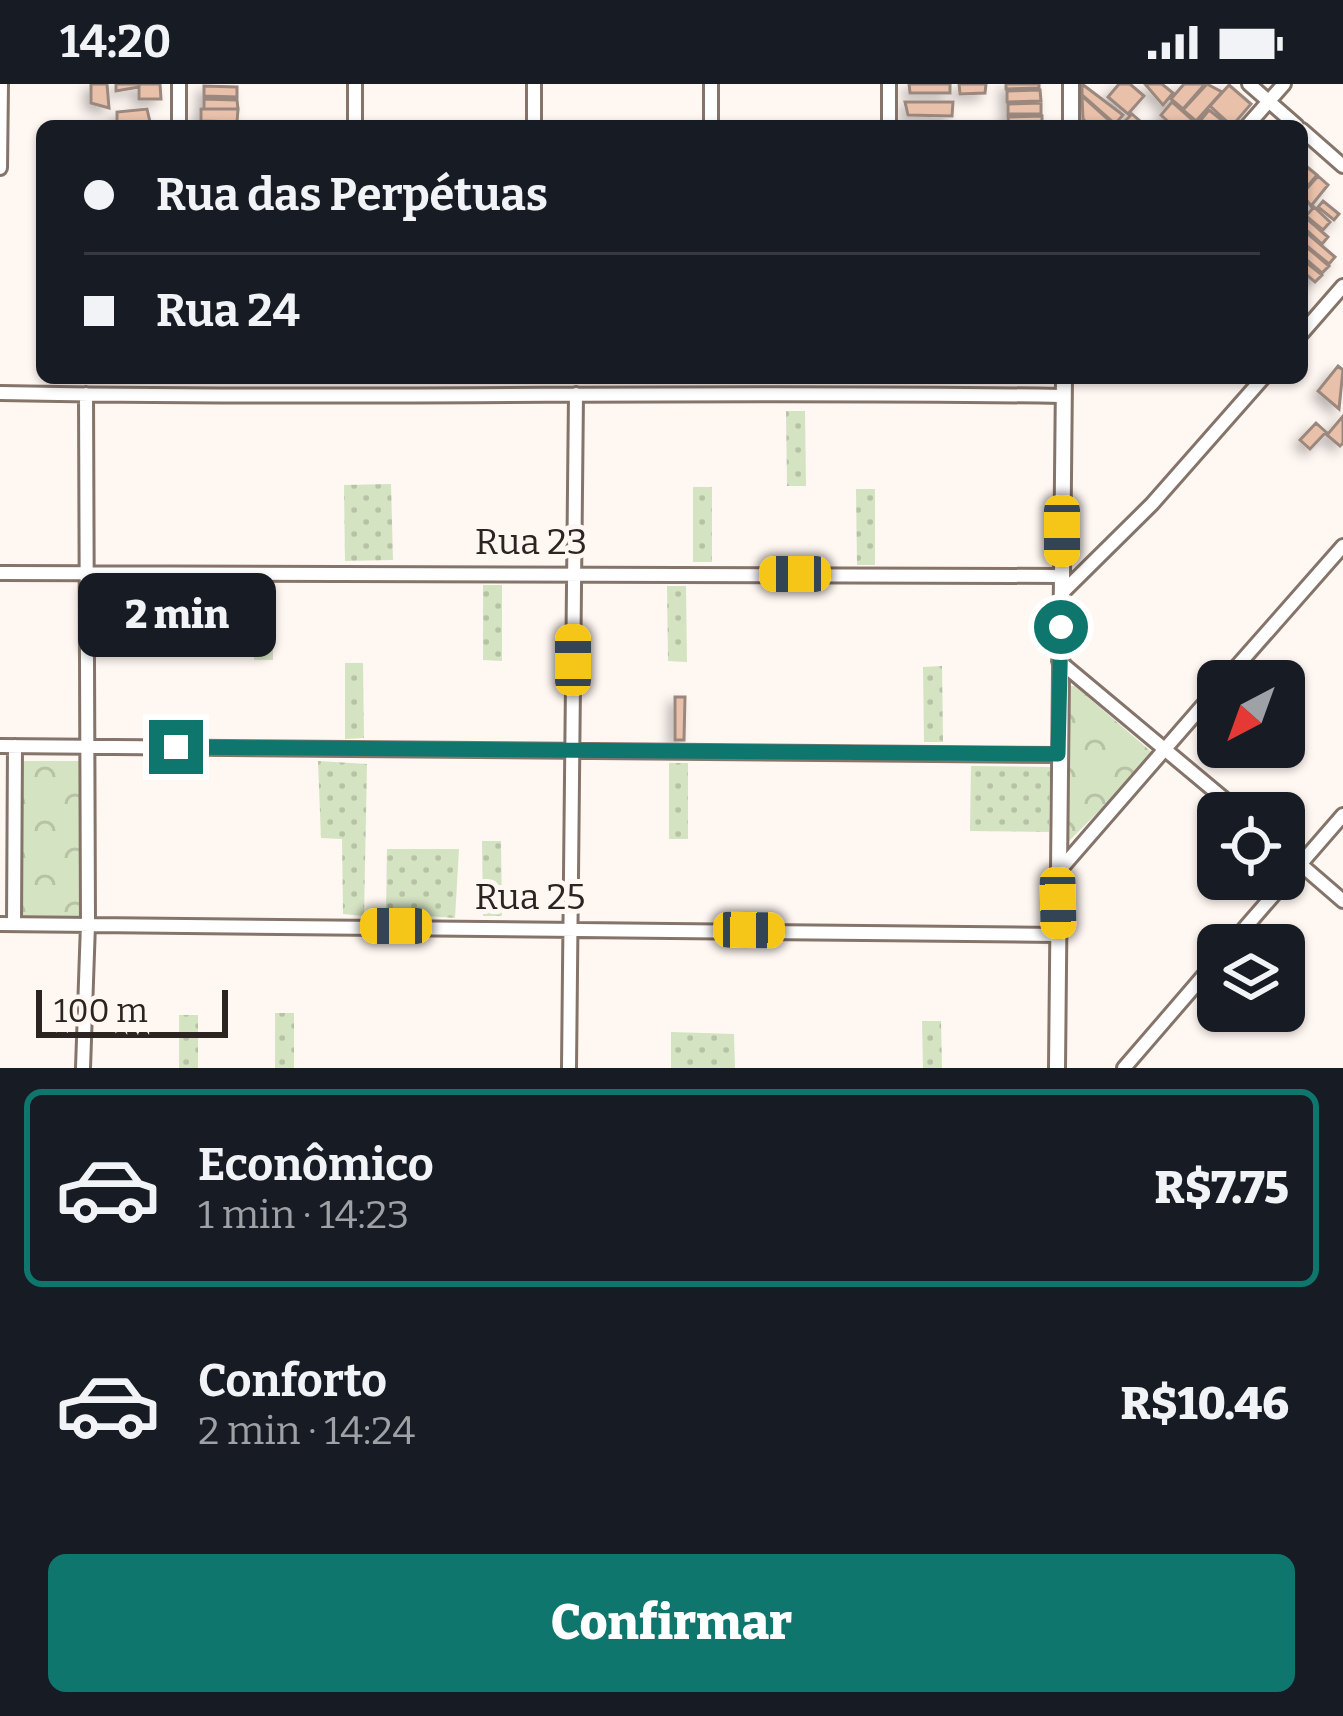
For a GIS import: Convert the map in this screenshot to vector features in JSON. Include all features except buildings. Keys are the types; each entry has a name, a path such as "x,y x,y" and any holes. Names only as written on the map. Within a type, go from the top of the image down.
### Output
{"street":[{"path":"0,168 1,84"},
{"path":"178,120 179,84"},
{"path":"355,120 356,84"},
{"path":"534,84 534,120"},
{"path":"711,84 711,120"},
{"path":"889,84 889,120"},
{"path":"1071,84 1071,120"},
{"path":"1249,84 1291,120"},
{"path":"1252,120 1284,84"},
{"path":"1308,135 1343,166"},
{"path":"1308,326 1343,286"},
{"path":"353,384 353,396"},
{"path":"532,384 532,394"},
{"path":"0,393 86,394 178,385 353,396 576,394 710,384 887,386 1061,396"},
{"path":"1057,1068 1063,384"},
{"path":"1062,593 1152,504 1258,384"},
{"path":"83,1068 88,924 86,394"},
{"path":"569,1068 576,394"},
{"path":"1243,660 1343,546"},
{"name":"Rua 23","path":"0,573 1062,576"},
{"path":"1059,661 1217,792"},
{"path":"1058,872 1197,712"},
{"path":"7,924 8,746 1058,754"},
{"path":"1305,858 1343,815"},
{"path":"1305,868 1343,901"},
{"path":"1248,924 1269,900"},
{"name":"Rua 25","path":"7,924 1058,935"},
{"path":"1124,1068 1197,983"}],"green space":[{"path":"786,411 805,411 806,486 787,486"},
{"path":"391,484 393,560 345,561 344,485"},
{"path":"693,487 712,487 712,562 693,562"},
{"path":"856,489 875,489 875,565 857,565"},
{"path":"273,584 273,660 254,660 254,585"},
{"path":"483,585 502,585 502,661 483,660"},
{"path":"667,586 686,586 687,662 668,661"},
{"path":"345,663 363,663 364,738 345,739"},
{"path":"942,666 943,742 924,742 923,667"},
{"path":"1066,686 1075,686 1155,755 1069,841"},
{"path":"22,761 79,761 79,917 21,916"},
{"path":"318,761 367,764 364,916 343,914 342,839 321,838"},
{"path":"669,763 688,763 688,839 669,839"},
{"path":"971,766 1050,767 1049,832 970,831"},
{"path":"482,841 501,841 502,916 483,916"},
{"path":"387,849 459,849 455,918 386,913"},
{"path":"275,1013 294,1013 294,1068 275,1068"},
{"path":"179,1015 198,1015 198,1068 179,1068"},
{"path":"922,1021 941,1021 942,1068 923,1068"},
{"path":"671,1032 734,1034 735,1068 671,1068"}],"route":[{"path":"176,747 1058,754 1061,627"}]}
